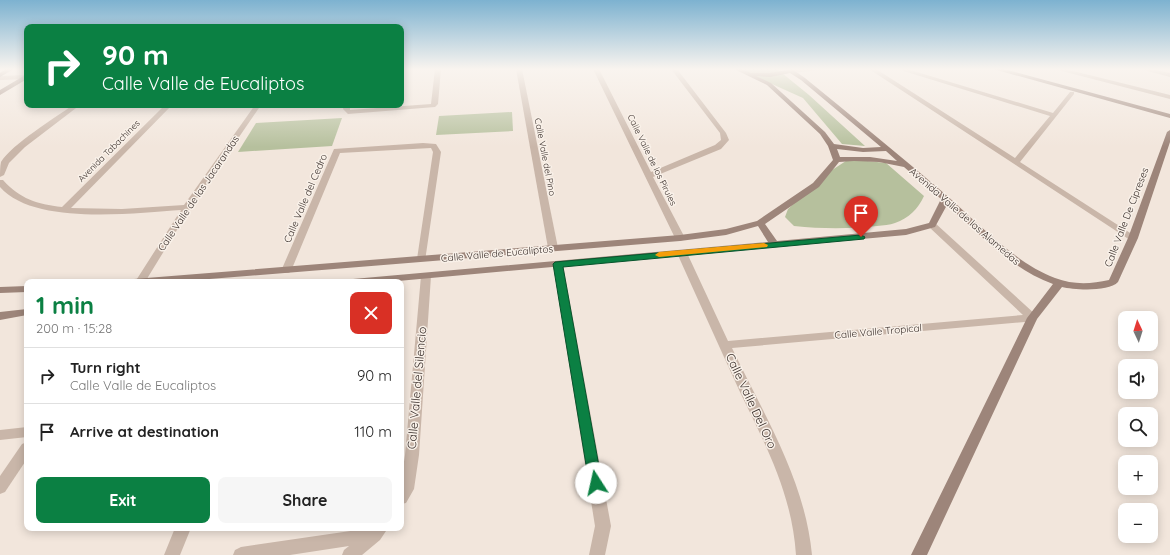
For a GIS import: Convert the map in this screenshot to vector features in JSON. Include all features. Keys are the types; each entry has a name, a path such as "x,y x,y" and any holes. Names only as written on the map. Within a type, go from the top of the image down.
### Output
{"street":[{"path":"346,108 348,112 353,112 433,106 435,104 436,95"},
{"name":"Calle Valle del Pino","path":"524,95 553,248"},
{"name":"Calle Valle de los Pirules","path":"609,95 680,238"},
{"path":"648,176 718,147 725,140 723,133 694,95"},
{"path":"781,95 823,133 832,146 837,160 868,158 883,159 906,165"},
{"name":"Avenida Valle de las Alamedas","path":"821,95 888,149 1015,260 1034,272 1059,284"},
{"path":"912,95 1133,238"},
{"path":"987,95 1054,115"},
{"path":"1016,162 1070,95"},
{"path":"1094,95 1143,108 1169,117"},
{"path":"1158,95 1170,98"},
{"path":"0,175 4,162 22,145 72,108"},
{"name":"Avenida Tabachines","path":"64,210 166,108"},
{"name":"Calle Valle de las Jacarandas","path":"142,279 187,207 256,108"},
{"name":"Calle Valle De Cipreses","path":"1059,284 1082,286 1101,285 1113,282 1133,238 1170,132"},
{"name":"Calle Valle del Cedro","path":"286,270 337,151 423,145 433,146 437,152 422,259"},
{"path":"832,146 862,150 888,149"},
{"name":"Calle Valle de Eucaliptos","path":"176,279 680,238 726,232 760,223 816,185 837,160"},
{"path":"0,182 12,194 29,203 64,210 107,212 187,207"},
{"path":"945,199 932,225 1032,318"},
{"path":"760,223 774,244"},
{"name":"Calle Valle de Eucaliptos","path":"390,279 883,235 906,232 932,225"},
{"name":"Calle Valle Del Oro","path":"682,253 778,460 794,499 804,540 804,555"},
{"path":"558,264 603,526 597,555"},
{"name":"Calle Valle del Silencio","path":"404,494 407,490 412,455 426,276"},
{"path":"919,555 1032,318 1059,284"},
{"path":"0,290 24,289"},
{"path":"0,316 24,312"},
{"name":"Calle Valle Tropical","path":"724,345 1032,318"},
{"path":"0,435 24,432"},
{"path":"0,488 24,452"},
{"path":"172,555 182,531"},
{"path":"241,555 378,532"},
{"path":"350,555 378,532"}],"green space":[{"path":"796,95 809,95 865,146 842,144 803,98"},
{"path":"512,112 513,131 436,135 439,116"},
{"path":"342,118 332,146 238,152 256,123"},
{"path":"849,159 886,163 924,196 922,201 909,216 891,224 846,228 794,226 785,217 788,209 829,172"}],"slow traffic":[{"path":"659,255 764,245"}],"route":[{"path":"596,483 558,264 861,237"}]}
